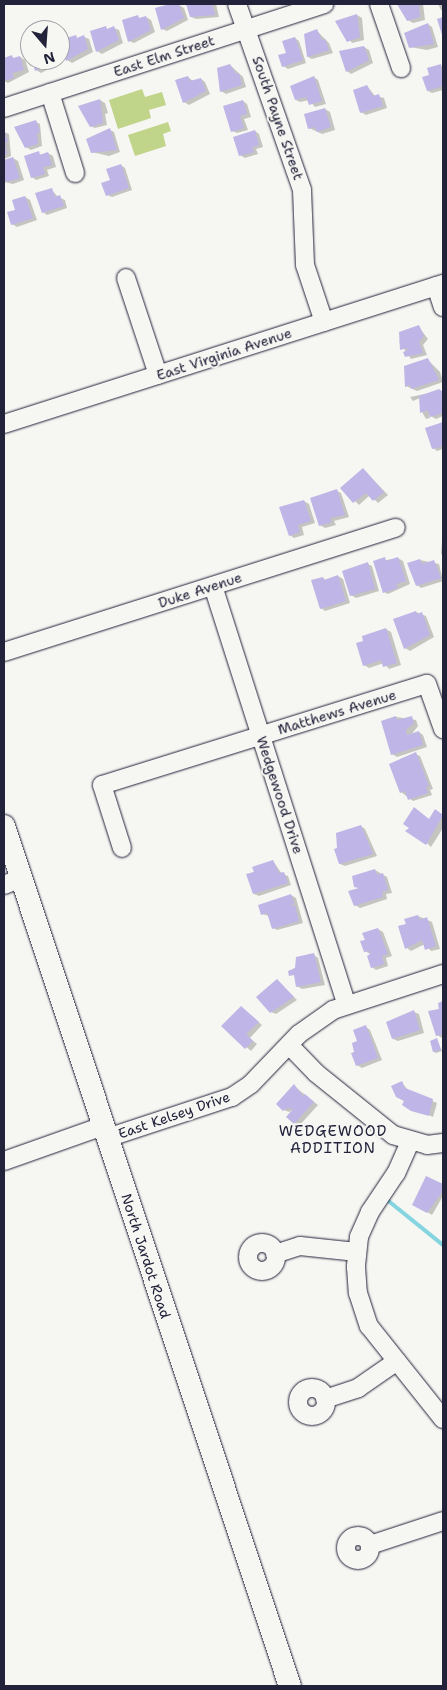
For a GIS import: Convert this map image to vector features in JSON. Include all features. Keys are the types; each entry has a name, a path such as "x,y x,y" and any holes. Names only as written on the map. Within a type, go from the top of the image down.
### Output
{"main road":[{"name":"North Jardot Road","path":"4,826 13,882 105,1132 290,1686"}],"street":[{"name":"South Payne Street","path":"237,4 302,190 305,265 324,322"},
{"name":"East Elm Street","path":"4,108 325,4"},
{"path":"379,4 401,68"},
{"path":"50,93 75,173"},
{"path":"126,278 158,375"},
{"path":"440,285 443,307"},
{"name":"East Virginia Avenue","path":"4,424 440,285"},
{"name":"Duke Avenue","path":"4,652 396,528"},
{"name":"Wedgewood Drive","path":"213,586 346,1004"},
{"name":"Matthews Avenue","path":"122,848 102,785 427,684 443,729"},
{"name":"East Kelsey Drive","path":"4,1161 232,1097 251,1084 310,1025 346,1004 443,974"},
{"path":"289,1045 316,1073 393,1135 427,1146 443,1143"},
{"path":"410,1142 396,1173 366,1219 357,1252 357,1287 364,1316 443,1419"},
{"path":"275,1254 300,1246 357,1252"},
{"path":"325,1400 358,1388 397,1361"},
{"path":"370,1545 443,1520"}],"green space":[{"path":"142,89 145,97 162,92 166,105 149,110 151,118 118,129 109,100"},
{"path":"168,122 171,131 163,134 166,146 135,156 128,135"}],"building":[{"path":"179,4 184,18 161,30 155,8"},
{"path":"186,4 212,4 215,15 190,17"},
{"path":"397,4 424,4 419,6 420,17 407,21"},
{"path":"357,14 360,37 347,42 335,21"},
{"path":"138,15 139,18 146,16 151,30 128,42 122,20"},
{"path":"443,17 443,38 437,19"},
{"path":"428,23 434,44 409,48 404,33"},
{"path":"106,26 107,29 114,26 119,40 96,52 90,31"},
{"path":"317,29 322,40 325,39 329,50 307,57 304,34"},
{"path":"76,35 77,38 84,35 88,49 70,59 70,37"},
{"path":"295,37 303,60 282,67 278,55 286,53 282,41"},
{"path":"364,46 369,60 346,72 339,51"},
{"path":"12,55 13,58 20,56 20,70 24,70 12,73 14,78 4,81 4,58"},
{"path":"230,64 236,74 239,73 242,85 220,92 217,68"},
{"path":"441,64 443,86 427,91 422,77 429,75 427,68"},
{"path":"188,76 190,81 201,78 206,91 183,103 175,80"},
{"path":"314,76 322,101 309,105 306,97 295,100 290,86"},
{"path":"367,85 373,96 379,94 383,106 360,113 353,90"},
{"path":"100,99 103,123 90,127 78,106"},
{"path":"243,100 247,114 240,116 244,128 231,132 223,106"},
{"path":"325,108 331,127 317,132 315,127 308,129 304,114"},
{"path":"36,120 40,132 37,133 38,144 25,148 14,127"},
{"path":"110,128 117,150 91,153 86,139"},
{"path":"4,129 8,142 5,143 7,154 4,155"},
{"path":"255,130 259,145 252,147 254,152 239,156 233,137"},
{"path":"39,151 40,155 48,152 52,165 43,167 45,174 31,178 24,156"},
{"path":"13,157 20,178 7,182 4,178 4,160"},
{"path":"121,164 129,188 106,196 101,183 110,180 106,169"},
{"path":"52,188 55,197 60,195 64,206 42,213 35,193"},
{"path":"25,196 33,218 11,225 7,212 15,210 12,200"},
{"path":"419,325 424,336 419,342 423,353 405,357 403,352 408,350 407,348 400,350 399,332"},
{"path":"428,358 439,380 411,389 410,385 405,387 404,366"},
{"path":"439,389 443,392 442,413 430,417 428,410 420,413 419,396"},
{"path":"443,422 443,446 432,449 425,428"},
{"path":"363,468 384,492 373,501 366,493 353,503 340,488"},
{"path":"337,489 345,515 330,518 332,522 319,526 310,498"},
{"path":"304,500 311,521 298,525 300,532 289,536 279,507"},
{"path":"385,557 386,561 398,557 406,581 396,584 398,588 383,593 373,561"},
{"path":"420,559 422,564 434,560 441,578 416,586 407,563"},
{"path":"368,562 375,589 350,596 342,571"},
{"path":"338,575 346,601 320,609 311,580 323,577 324,580"},
{"path":"416,611 417,614 422,612 430,635 404,649 393,619"},
{"path":"386,628 397,663 383,667 381,660 363,666 356,643 363,641 362,636"},
{"path":"396,716 397,720 412,716 414,723 406,730 407,735 419,731 423,745 391,755 381,721"},
{"path":"416,752 429,786 426,787 428,793 408,800 405,791 400,793 389,764"},
{"path":"414,807 429,819 435,809 443,815 426,845 405,831 409,828 403,824"},
{"path":"361,825 373,854 339,864 334,849 337,848 336,833"},
{"path":"273,860 279,873 284,872 288,883 253,894 246,874 254,872 252,867"},
{"path":"375,869 377,875 383,873 388,890 382,892 383,897 354,906 348,891 359,888 354,887 352,876"},
{"path":"291,894 294,903 290,906 295,905 299,921 272,929 267,913 261,915 258,905"},
{"path":"418,915 420,920 427,917 436,946 425,950 422,940 405,949 398,926 406,924 404,919"},
{"path":"378,928 388,954 382,956 384,964 371,968 367,956 370,954 369,951 364,952 360,941 365,940 362,933"},
{"path":"314,953 321,982 296,987 294,975 289,976 288,971 295,968 296,957"},
{"path":"277,979 294,997 270,1013 256,997"},
{"path":"443,1001 443,1034 436,1036 428,1011 439,1009 438,1003"},
{"path":"241,1006 259,1022 246,1034 253,1041 245,1049 221,1026"},
{"path":"414,1010 420,1030 392,1039 386,1022"},
{"path":"366,1025 378,1058 356,1066 351,1053 354,1052 352,1043 357,1041 353,1030"},
{"path":"437,1038 441,1050 433,1052 430,1041"},
{"path":"402,1081 405,1088 433,1099 429,1116 411,1111 402,1105 404,1101 396,1097 391,1086"},
{"path":"294,1084 303,1096 305,1094 314,1102 294,1124 286,1117 293,1109 287,1108 283,1111 276,1104"},
{"path":"426,1176 443,1184 442,1192 427,1213 412,1205"}],"waterway":[{"path":"386,1199 443,1245"}],"district":[{"name":"WEDGEWOOD ADDITION","path":"333,1140"}]}
